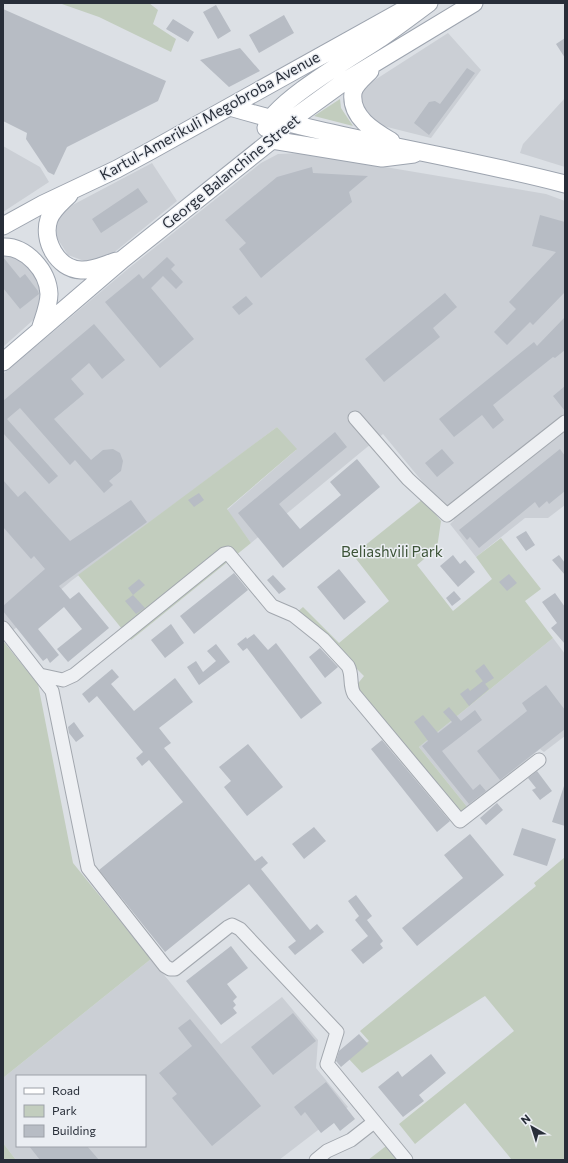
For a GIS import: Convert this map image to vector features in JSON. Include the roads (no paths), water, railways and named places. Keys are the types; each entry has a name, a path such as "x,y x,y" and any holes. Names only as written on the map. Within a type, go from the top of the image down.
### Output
{"main road":[{"name":"Kartul-Amerikuli Megobroba Avenue","path":"3,226 33,209 117,169 416,3"},
{"path":"420,153 382,158 272,140 266,128 270,119 288,100 382,37 429,3"},
{"name":"George Balanchine Street","path":"3,362 123,259 272,140 287,123 345,81 474,3"},
{"path":"383,57 356,86 353,93 354,106 358,115 370,128 402,147"},
{"path":"230,107 270,119 332,134 510,170 565,184"},
{"path":"74,190 54,210 47,228 48,242 56,256 67,265 81,270 123,259"},
{"path":"3,246 20,250 26,254 46,279 49,296 40,330"}],"street":[{"path":"355,418 408,479 447,515 565,422"},
{"path":"40,674 63,680 74,676 218,559 228,553 272,606 293,615 323,639 348,666 354,694 460,821 539,760"},
{"path":"3,628 52,691 88,868 165,966 170,969 175,969 228,927 232,925 236,926 337,1032 327,1064 406,1160"},
{"path":"316,1160 327,1151 351,1140 374,1122"}],"park label":[{"name":"Beliashvili Park","path":"392,552"}]}
